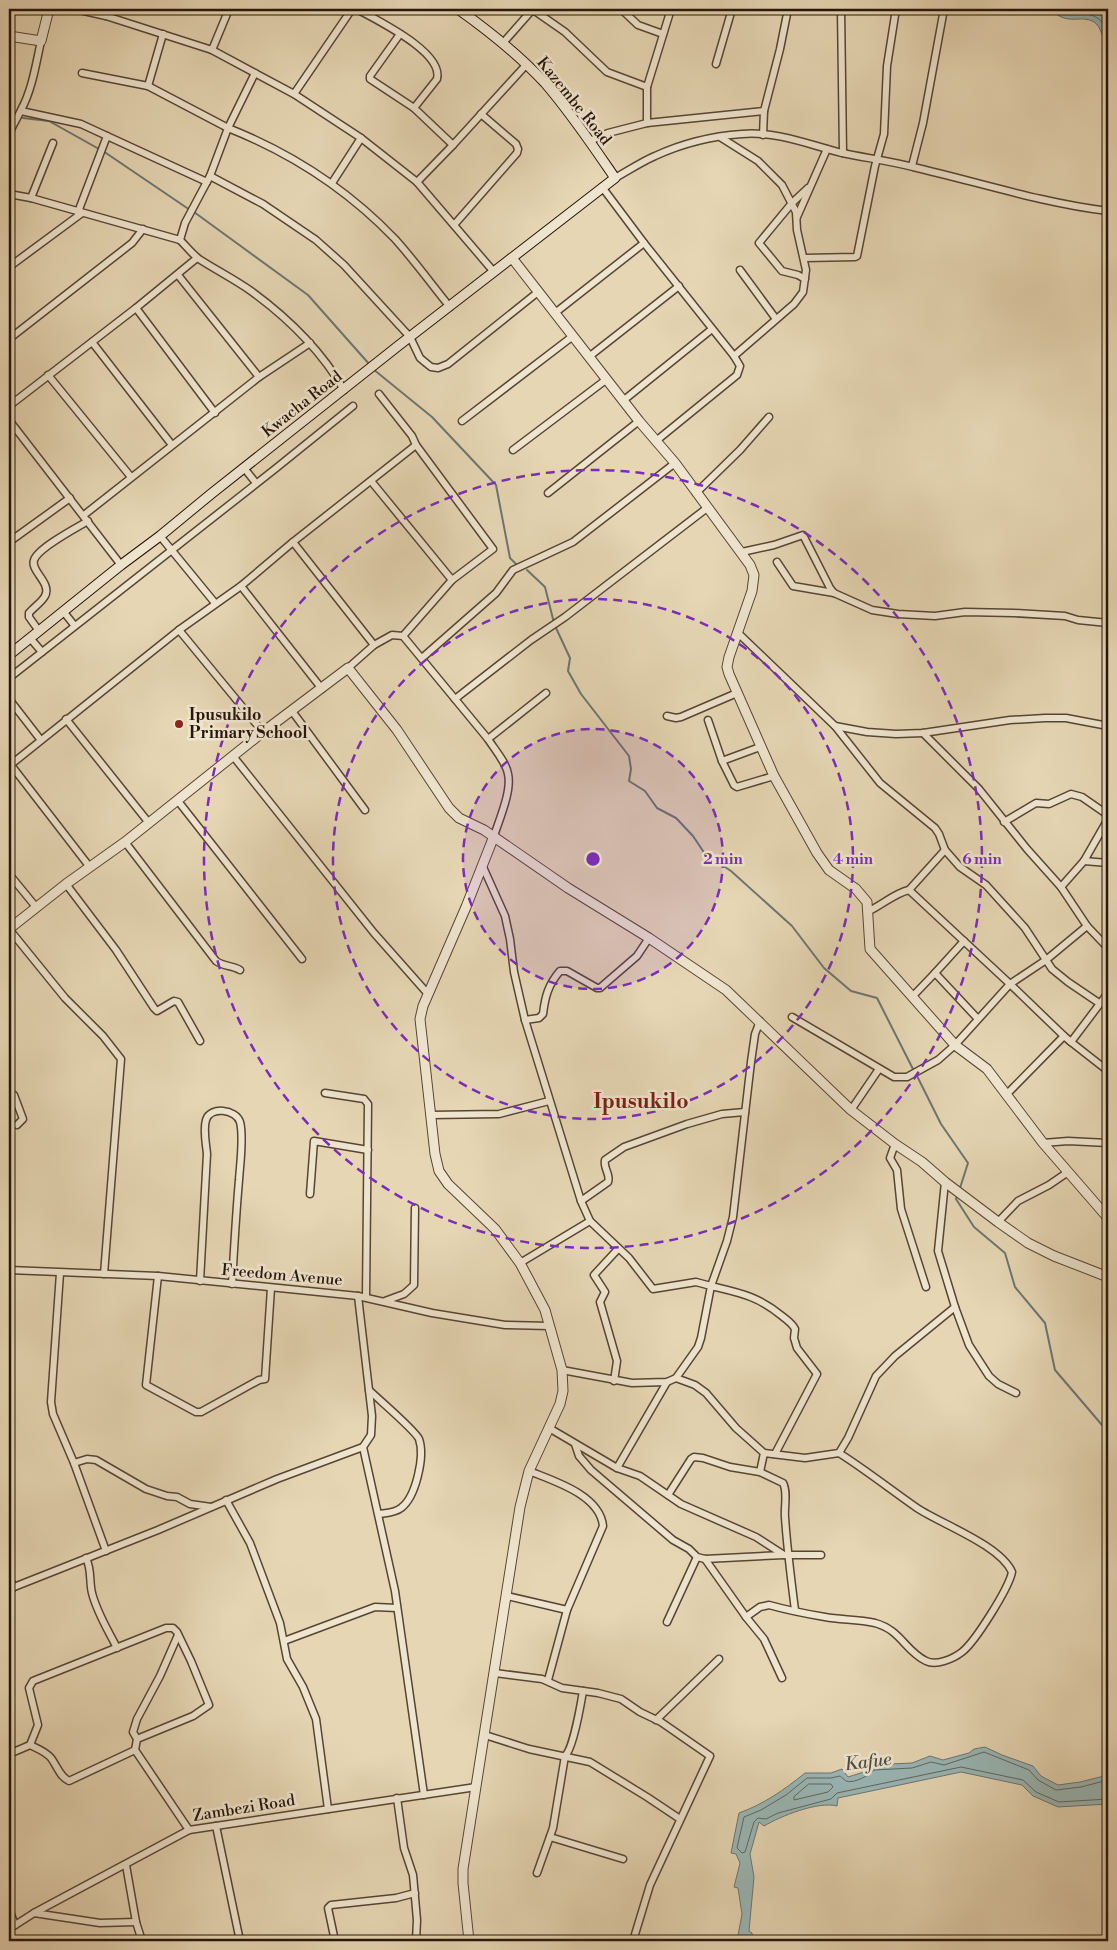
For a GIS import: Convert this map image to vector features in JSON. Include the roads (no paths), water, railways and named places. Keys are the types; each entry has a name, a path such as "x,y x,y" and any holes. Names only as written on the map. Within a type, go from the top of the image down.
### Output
{"street":[{"path":"9,135 31,85 49,9"},
{"path":"75,9 106,16 212,50 294,94 360,138 417,182 494,272"},
{"path":"106,16 108,9"},
{"path":"212,50 229,9"},
{"path":"294,94 352,9"},
{"path":"357,9 400,34 428,54 437,70 437,79 414,108"},
{"name":"Kazembe Road","path":"460,9 503,43 544,83 590,141 615,178"},
{"path":"503,43 532,9 564,32 607,72 647,87"},
{"path":"621,9 638,25 663,34"},
{"path":"647,124 647,87 671,9"},
{"path":"716,64 732,9"},
{"path":"763,135 764,110 788,9"},
{"path":"841,9 843,153"},
{"path":"805,258 856,257 884,134 887,66 896,9"},
{"path":"912,166 924,123 944,9"},
{"path":"148,86 163,34"},
{"path":"400,34 370,76 370,79 414,108 453,145"},
{"path":"9,36 41,41"},
{"path":"417,182 526,65"},
{"path":"82,73 148,86 228,128 261,142 332,183 395,240 450,307"},
{"path":"180,240 186,223 208,179 228,128 255,73"},
{"path":"590,141 608,133 647,124 764,110"},
{"path":"19,113 81,124 263,204 316,240 344,266 410,338 420,358 431,367 438,368 448,364 538,292"},
{"path":"454,225 517,153 518,149 516,144 481,114"},
{"path":"615,178 659,154 720,137 744,134 763,135 797,140 843,153 912,166 1044,200 1108,212"},
{"path":"9,267 80,213 107,136"},
{"path":"720,137 758,161 782,185 797,218 797,230 805,258 805,279 800,296 734,356"},
{"path":"332,183 360,138"},
{"path":"31,198 53,142"},
{"path":"797,218 808,188 827,149"},
{"name":"Kwacha Road","path":"9,654 615,178"},
{"path":"602,188 740,366 737,375 656,441"},
{"path":"805,279 782,271 759,243 808,188"},
{"path":"9,194 31,198 180,240 197,258 251,291 287,319 333,371 344,390"},
{"path":"9,339 132,243 143,229"},
{"path":"555,313 644,243"},
{"path":"9,406 178,275 197,258"},
{"path":"512,258 675,463 750,565 754,581 727,667 774,776 822,862 838,878 861,893 867,902 870,949 956,1045 987,1069 1043,1143 1108,1218"},
{"path":"740,270 776,319"},
{"path":"178,275 259,377"},
{"path":"590,356 679,286"},
{"path":"136,308 214,413"},
{"path":"624,400 712,329"},
{"path":"462,421 573,336"},
{"path":"92,342 172,445"},
{"path":"39,631 29,617 29,613 46,595 46,591 45,585 33,564 34,558 86,518 131,477 259,377 310,343"},
{"path":"48,375 131,477"},
{"path":"513,450 607,379"},
{"path":"379,394 412,436 416,445 493,548 452,580 403,636"},
{"path":"9,678 353,406"},
{"path":"696,493 740,450 769,417"},
{"path":"9,420 121,565"},
{"path":"548,493 640,421"},
{"path":"89,866 10,765 179,630 241,586 293,542 416,445"},
{"path":"422,658 496,593 513,570 573,542 675,463"},
{"path":"244,468 256,483"},
{"path":"371,481 452,580"},
{"path":"9,542 70,498"},
{"path":"456,698 531,640 565,618 707,508"},
{"path":"742,552 774,545 803,535 834,593"},
{"path":"160,536 215,603"},
{"path":"293,542 374,645"},
{"path":"777,562 793,586 834,593 872,610 898,614 935,616 965,612 1014,613 1065,616 1078,620 1108,623"},
{"path":"241,586 322,689"},
{"path":"63,611 74,625"},
{"path":"179,630 263,732"},
{"path":"738,633 835,726 880,783 934,828 939,834 945,850 960,867 986,885 1025,928 1059,976 1099,1003"},
{"path":"104,1274 121,1060 104,1036 65,998 9,929 89,866 125,842 263,732 322,689 374,645 392,635 403,636 488,739 505,765 509,776 505,799 494,836 428,994 420,1018 434,1154 439,1171 448,1184 495,1229 520,1263 545,1310 562,1370 563,1391 560,1404 529,1471 520,1507 463,1876 469,1941"},
{"path":"30,638 42,652"},
{"path":"348,668 397,730 449,808 459,818 494,836 568,888 649,938 726,990 851,1110 922,1162 998,1222 1028,1243 1054,1256 1108,1277"},
{"path":"488,739 546,693"},
{"path":"667,716 681,717 737,693"},
{"path":"9,699 40,740"},
{"path":"292,711 365,810"},
{"path":"835,726 867,732 896,734 923,733 1010,720 1045,718 1066,718 1108,726"},
{"path":"66,719 148,823"},
{"path":"708,720 722,761 730,779 737,787 774,776"},
{"path":"923,733 979,789 1004,822 1061,887 1087,926 1108,948"},
{"path":"722,761 760,747"},
{"path":"233,756 374,933 428,994"},
{"path":"1004,822 1036,804 1049,804 1071,794 1082,797 1108,815"},
{"path":"178,800 302,959"},
{"path":"1061,887 1084,860 1108,819"},
{"path":"125,842 216,962 224,967 233,967 240,970"},
{"path":"869,911 900,893 909,890 945,850"},
{"path":"1084,860 1108,863"},
{"path":"482,867 503,908 507,922 514,972 525,1020 581,1200 590,1221 644,1275 653,1289 696,1282 760,1300 793,1325 797,1348 818,1374 775,1454"},
{"path":"9,874 36,907"},
{"path":"66,884 116,950 154,1008 157,1011 174,1001 178,1002 200,1041"},
{"path":"909,890 1064,1036 1108,1070"},
{"path":"792,1017 894,1077 907,1077 938,1060 956,1045 1010,984 1046,960 1087,926"},
{"path":"525,1020 539,1018 543,1014 546,994 560,971 567,971 600,988 637,956 649,938"},
{"path":"912,997 964,941"},
{"path":"935,973 978,1019"},
{"path":"1071,1042 1108,993"},
{"path":"562,1370 614,1381 646,1384 667,1382 676,1378 698,1347 711,1286 727,1241 733,1217 752,1052 755,1034 760,1021"},
{"path":"1007,1094 1064,1036"},
{"path":"851,1110 879,1069"},
{"path":"325,1093 367,1101 366,1297"},
{"path":"9,1094 14,1095 23,1119 17,1125"},
{"path":"431,1114 499,1114 549,1101"},
{"path":"200,1281 207,1154 206,1122 209,1114 224,1111 235,1115 239,1120 240,1126 240,1159 232,1284"},
{"path":"581,1200 608,1182 609,1178 604,1166 605,1160 624,1147 704,1118 745,1112"},
{"path":"310,1194 314,1141 368,1150"},
{"path":"1043,1143 1068,1141 1108,1143"},
{"path":"895,1144 890,1158 897,1170 901,1209 926,1287"},
{"path":"998,1222 1018,1200 1049,1185 1068,1172"},
{"path":"945,1182 938,1251 955,1307 969,1345 989,1376 998,1384 1016,1393"},
{"path":"385,1302 404,1294 414,1284 415,1208"},
{"path":"520,1263 590,1221"},
{"path":"614,1381 617,1361 600,1302 605,1292 594,1275 618,1249"},
{"name":"Freedom Avenue","path":"9,1270 158,1276 358,1296 432,1313 504,1325 550,1326"},
{"path":"60,1272 51,1402 53,1414 74,1463 106,1551"},
{"path":"158,1276 146,1385 148,1388 196,1412 201,1412 265,1379 271,1288"},
{"path":"9,1575 11,1589 277,1479 363,1448 371,1435 372,1426 358,1296"},
{"path":"839,1453 848,1438 870,1386 883,1366 955,1307"},
{"path":"676,1378 695,1385 706,1393 736,1428 764,1453 805,1458 839,1453 919,1509 965,1533 999,1556 1011,1569 1012,1575 1000,1599 970,1643 962,1652 941,1662 932,1663 925,1661 892,1630 873,1622 824,1617 766,1605 746,1617"},
{"path":"617,1468 667,1382"},
{"path":"369,1390 410,1429 419,1441 420,1467 411,1495 401,1508 396,1511 379,1514"},
{"path":"549,1428 617,1468 640,1476 692,1509 756,1537 786,1555"},
{"path":"574,1444 579,1456 591,1470 665,1534 689,1549 697,1557 705,1559 820,1555"},
{"path":"363,1448 379,1514 397,1608 424,1795"},
{"path":"760,1472 764,1453"},
{"path":"668,1495 694,1457 730,1467 760,1472 780,1480 785,1486 786,1555 795,1610"},
{"path":"74,1463 88,1459 96,1460 146,1489 167,1496 177,1497 190,1504 212,1507"},
{"path":"529,1471 580,1494 598,1513 603,1522 599,1539 568,1610 548,1680"},
{"path":"226,1500 250,1543 274,1606 287,1658 303,1687 318,1727 328,1809"},
{"path":"667,1622 697,1557"},
{"path":"86,1558 90,1567 91,1590 96,1606 117,1648"},
{"path":"705,1559 764,1639 782,1678"},
{"path":"507,1596 568,1610"},
{"path":"284,1641 375,1607 397,1608"},
{"path":"9,1754 30,1745 38,1725 29,1688 33,1681 166,1628 173,1628 178,1635 209,1706 193,1716 136,1739"},
{"path":"178,1635 160,1676 137,1719 133,1732 136,1739 135,1750 189,1830"},
{"path":"656,1720 720,1659"},
{"path":"495,1673 548,1680 558,1686 615,1697 656,1720 710,1756 650,1886 633,1941"},
{"path":"537,1874 550,1838 559,1798 565,1756 570,1748 583,1691"},
{"path":"485,1735 529,1749 565,1756 595,1765 680,1819"},
{"path":"30,1745 51,1758 64,1778 69,1781 135,1750"},
{"name":"Zambezi Road","path":"9,1929 34,1913 189,1830 476,1788"},
{"path":"398,1798 404,1848 412,1869 417,1920 416,1941"},
{"path":"216,1826 240,1941"},
{"path":"550,1838 623,1859"},
{"path":"126,1865 136,1922 142,1941"},
{"path":"335,1941 328,1908 331,1905 396,1898 415,1893"},
{"path":"9,1909 15,1924"},
{"path":"34,1913 100,1923 136,1922"}],"water":[{"path":"1048,9 1108,9 1108,45 1097,24 1091,20 1064,18"},
{"path":"985,1747 1033,1766 1041,1776 1058,1785 1108,1775 1108,1804 1058,1807 1033,1796 1022,1785 961,1772 838,1798 837,1806 810,1807 764,1826 759,1822 750,1854 754,1877 749,1931 752,1933 753,1941 737,1941 742,1914 738,1888 734,1887 740,1863 736,1854 731,1853 739,1813 774,1796 805,1773 831,1773 842,1769 848,1777 867,1771 868,1765 912,1763 930,1756 943,1760"}],"waterway":[{"path":"9,110 23,118 49,121 99,149"},
{"path":"103,151 190,210"},
{"path":"194,212 308,295 370,365"},
{"path":"373,369 432,417 496,485 510,558 516,564"},
{"path":"527,570 545,587 554,623"},
{"path":"556,628 570,658 568,671 581,694 629,756 631,769 629,781 645,791 657,808 676,818 693,836 705,854 731,871 792,926 824,968 851,991 877,998 914,1071"},
{"path":"916,1074 941,1124 968,1163 960,1188"},
{"path":"957,1196 956,1199 974,1227 1005,1253 1015,1287 1045,1323 1055,1370 1108,1432"}],"place":[{"name":"Ipusukilo Primary School","path":"179,724"}],"district":[{"name":"Ipusukilo","path":"641,1102"}],"water label":[{"name":"Kafue","path":"868,1762"}]}
